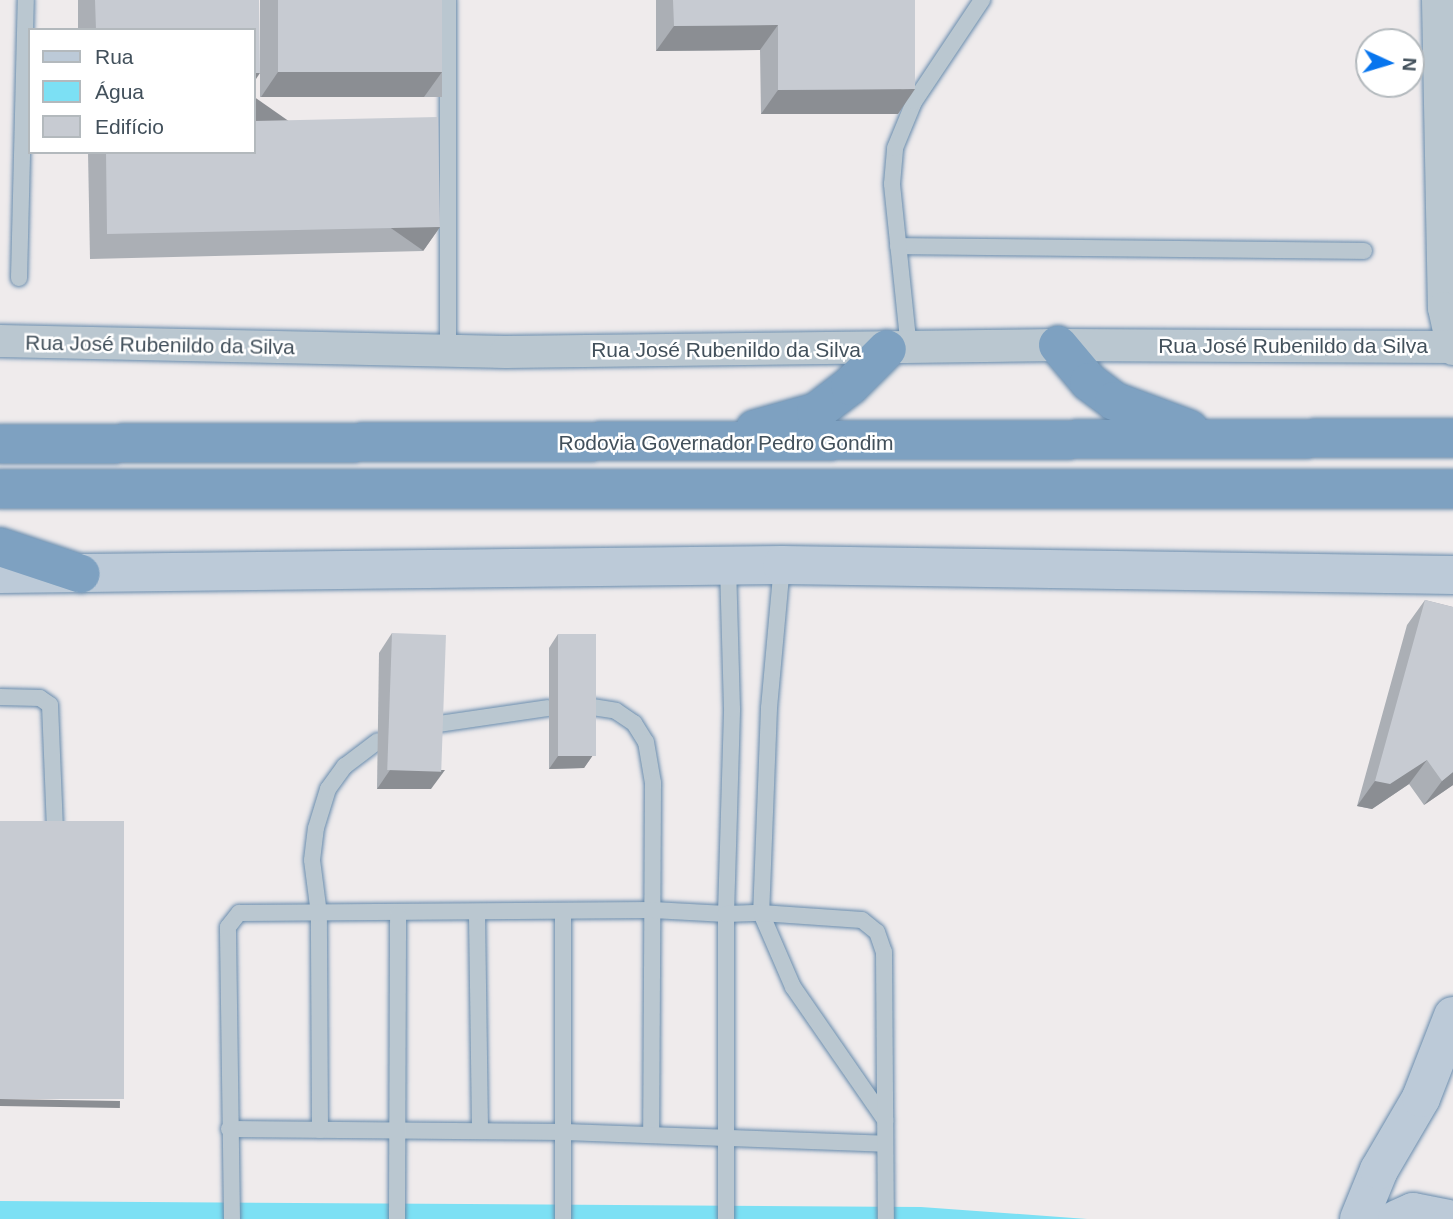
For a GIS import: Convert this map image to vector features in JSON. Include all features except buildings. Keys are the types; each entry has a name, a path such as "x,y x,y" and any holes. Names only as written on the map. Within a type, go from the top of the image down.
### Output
{"highway":[{"path":"1058,345 1089,382 1114,401 1217,438"},
{"path":"685,444 816,412 898,349"},
{"name":"Rodovia Governador Pedro Gondim","path":"0,443 685,444 1453,438"},
{"path":"0,489 1453,489"},
{"path":"0,547 81,574"}],"main road":[{"path":"10,580 81,574 782,565 1453,575"},
{"path":"1359,1219 1379,1170 1421,1098 1453,1016"},
{"path":"1397,1219 1413,1212 1448,1219"}],"street":[{"path":"1438,0 1444,307 1453,348"},
{"name":"Rua José Rubenildo da Silva","path":"0,341 448,350 898,349 1058,345 1453,348"}],"lane":[{"path":"19,278 26,0"},
{"path":"448,350 449,0"},
{"path":"898,349 898,246 892,167 904,122 982,0"},
{"path":"898,246 1364,251"},
{"path":"782,565 769,708 761,914 793,987 885,1120"},
{"path":"726,1219 726,914 732,709 728,566"},
{"path":"0,697 40,698 50,705 55,828"},
{"path":"586,706 616,711 634,723 646,742 655,821 652,1135"},
{"path":"432,725 548,708"},
{"path":"320,1130 319,914 312,860 328,789 345,766 378,741"},
{"path":"232,1219 229,1129 232,918 239,913 398,915 653,910 862,920 877,932 884,952 886,1219"},
{"path":"563,1219 564,913"},
{"path":"477,914 480,1131"},
{"path":"397,1219 398,915"},
{"path":"229,1129 565,1132 885,1144"}],"water":[{"path":"0,1201 921,1207 1087,1219 0,1219"}]}
